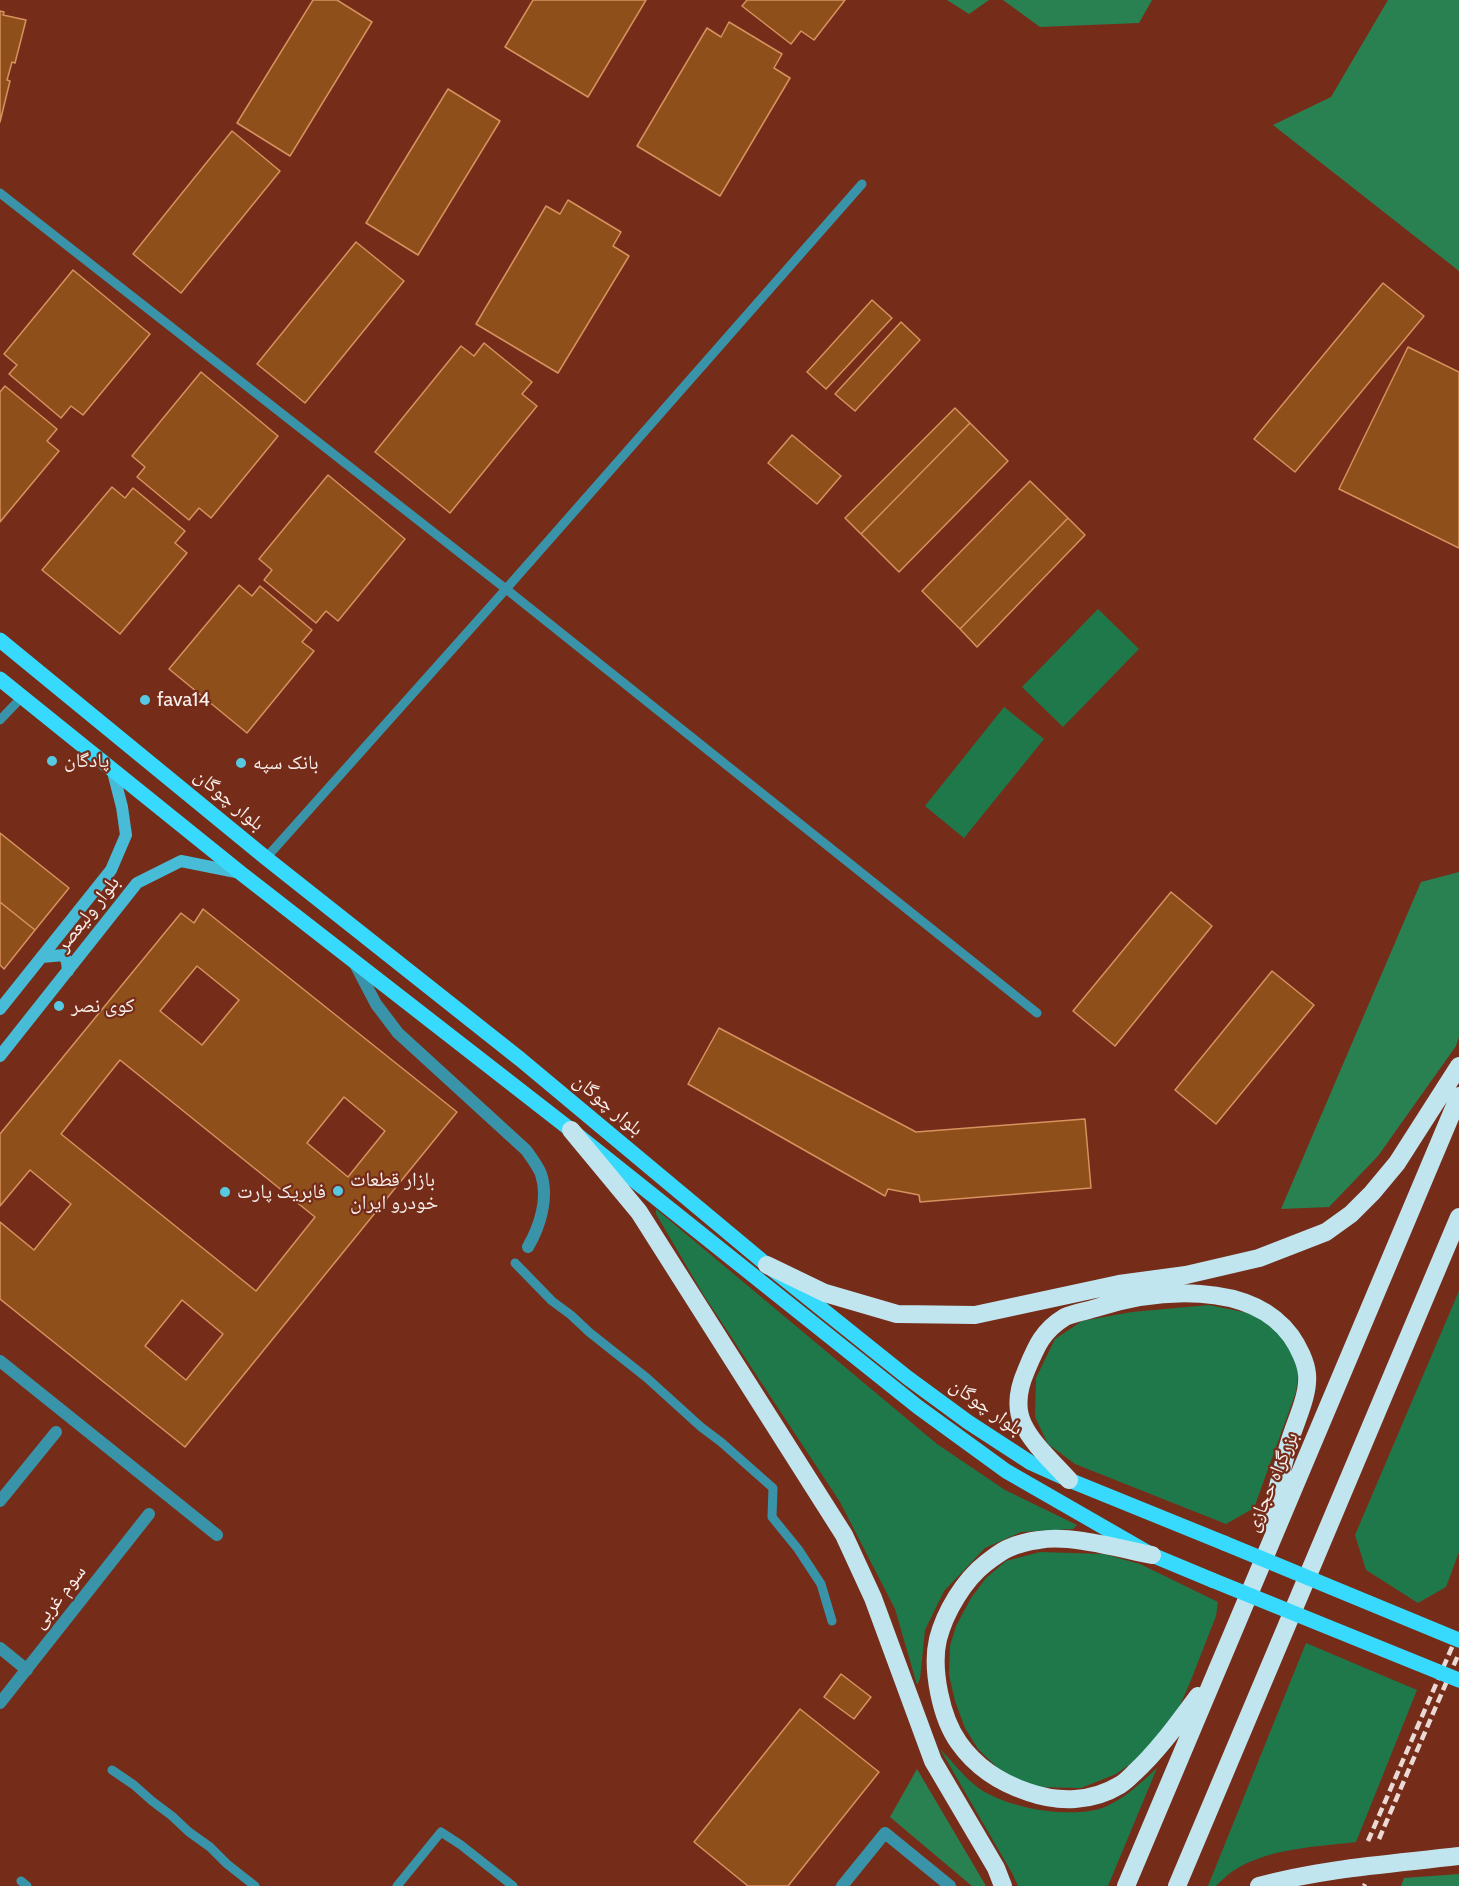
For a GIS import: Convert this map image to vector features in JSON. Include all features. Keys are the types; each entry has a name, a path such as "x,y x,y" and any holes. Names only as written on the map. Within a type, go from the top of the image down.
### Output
{"highway":[{"path":"767,1264 825,1293 897,1314 975,1315 1119,1284 1186,1275 1259,1258 1326,1232 1351,1214 1397,1163 1459,1066"},
{"name":"بزرگراه حجازی","path":"1126,1886 1459,1096"},
{"path":"571,1130 639,1212 844,1535 873,1598 933,1761 996,1868 1003,1886"},
{"path":"1177,1886 1459,1217"},
{"path":"1069,1480 1022,1423 1018,1400 1022,1379 1040,1339 1066,1317 1108,1304 1150,1296 1188,1294 1218,1296 1244,1302 1266,1312 1284,1326 1296,1344 1307,1373 1305,1391 1289,1443 1270,1520 1275,1532"},
{"path":"1152,1555 1081,1540 1042,1539 1007,1548 975,1572 952,1603 938,1639 936,1679 943,1710 959,1743 994,1777 1041,1797 1080,1800 1101,1794 1122,1785 1145,1763 1168,1737 1217,1668"},
{"path":"1258,1886 1294,1876 1327,1871 1459,1856"}],"main road":[{"name":"بلوار چوگان","path":"0,640 266,858 520,1059 908,1378 968,1422 1031,1463 1069,1480 1459,1640"},
{"name":"بلوار چوگان","path":"0,680 242,874 571,1130 918,1407 1006,1471 1152,1555 1459,1680"},
{"name":"بلوار ولیعصر","path":"0,1008 111,870 126,835 122,807 112,768"},
{"name":"بلوار ولیعصر","path":"0,1056 137,883 181,861 242,874"},
{"path":"42,957 64,955 68,971"}],"street":[{"path":"351,958 376,1004 398,1033 526,1150 541,1174 544,1200 537,1232 528,1247"},
{"path":"0,1360 217,1535"},
{"path":"0,1501 56,1432"},
{"name":"سوم غربی","path":"0,1703 149,1514"},
{"path":"0,1648 27,1670"},
{"path":"842,1886 885,1833 950,1886"}],"lane":[{"path":"266,858 862,184"},
{"path":"0,193 506,589 1037,1013"},
{"path":"0,720 22,697"},
{"path":"515,1263 552,1301 647,1378 773,1488 772,1517 798,1549 821,1584 832,1621"},
{"path":"112,1770 134,1785 255,1886"},
{"path":"397,1886 441,1832 513,1886"}],"green space":[{"path":"947,0 989,0 969,14"},
{"path":"1003,0 1152,0 1139,23 1040,27"},
{"path":"1388,0 1459,0 1459,271 1273,125 1331,97"},
{"path":"1098,609 1139,649 1063,727 1022,687"},
{"path":"1004,707 1044,739 964,838 925,806"},
{"path":"1459,872 1459,1037 1456,1046 1378,1156 1329,1207 1281,1209 1421,882"},
{"path":"656,1209 937,1444 1005,1490 1077,1525 1073,1529 1021,1532 985,1548 944,1591 925,1630 920,1679 917,1685 895,1609 840,1502 703,1294 656,1214"},
{"path":"1459,1291 1459,1552 1446,1587 1418,1603 1366,1570 1355,1535"},
{"path":"1209,1305 1253,1314 1287,1337 1299,1367 1296,1392 1254,1508 1226,1524 1075,1464 1048,1444 1035,1417 1036,1378 1055,1339 1082,1321 1132,1312"},
{"path":"1040,1552 1104,1554 1140,1564 1218,1602 1216,1616 1178,1710 1150,1750 1116,1774 1081,1788 1035,1787 1005,1775 978,1749 965,1728 949,1675 950,1646 956,1626 971,1598 986,1578 1006,1561"},
{"path":"1306,1643 1417,1690 1356,1842 1309,1847 1261,1857 1233,1871 1216,1886 1208,1886"},
{"path":"940,1749 971,1782 988,1794 1020,1806 1057,1812 1091,1811 1105,1807 1126,1795 1157,1768 1108,1886 1018,1886"},
{"path":"917,1769 986,1886 972,1886 890,1817"},
{"path":"1459,1874 1459,1886 1401,1886 1404,1878"}],"building":[{"path":"313,0 337,0 372,22 290,156 237,123"},
{"path":"533,0 646,0 588,97 505,47"},
{"path":"747,0 845,0 814,40 801,31 791,44 742,6"},
{"path":"0,11 4,12 3,15 26,20 15,63 12,62 7,80 10,81 0,122"},
{"path":"729,22 782,54 774,68 790,78 720,196 637,146 707,28 721,37"},
{"path":"448,89 500,121 418,255 366,223"},
{"path":"232,131 280,171 181,293 133,254"},
{"path":"568,200 621,232 613,246 629,256 558,373 476,324 546,206 560,214"},
{"path":"356,242 404,281 305,403 257,364"},
{"path":"73,270 150,334 83,415 71,406 61,418 9,374 17,365 4,354"},
{"path":"1383,283 1424,316 1295,472 1254,439"},
{"path":"872,300 892,318 826,389 807,372"},
{"path":"901,322 920,340 855,411 835,394"},
{"path":"484,343 532,382 522,394 537,406 450,513 375,452 461,346 474,356"},
{"path":"1408,347 1459,372 1459,548 1339,489"},
{"path":"201,372 278,436 211,518 199,508 189,520 137,477 145,467 132,456"},
{"path":"5,386 57,429 47,441 59,451 0,522 0,392"},
{"path":"955,408 970,423 861,534 845,518"},
{"path":"970,423 1008,461 899,572 861,534"},
{"path":"792,435 841,476 817,504 768,463"},
{"path":"328,475 405,539 338,621 326,611 316,623 264,580 272,570 259,559"},
{"path":"1030,481 1068,518 960,629 922,591"},
{"path":"112,487 125,498 133,488 185,531 175,543 187,553 120,634 42,570"},
{"path":"1068,518 1085,535 977,647 960,629"},
{"path":"239,585 252,596 260,586 312,630 302,642 314,651 247,733 169,669"},
{"path":"0,833 69,888 35,930 0,902"},
{"path":"1171,892 1212,926 1115,1046 1073,1011"},
{"path":"0,902 35,930 4,969 0,965"},
{"name":"بازار قطعات خودرو ایران","path":"203,909 457,1112 185,1447 0,1299 0,1222 34,1250 71,1204 30,1170 0,1206 0,1134 181,913 194,923","holes":["197,966 239,1000 202,1045 160,1011","120,1060 315,1217 256,1291 61,1134","344,1097 385,1131 348,1177 307,1143","182,1300 223,1334 186,1380 145,1346"]},
{"path":"1272,971 1314,1005 1216,1124 1175,1090"},
{"path":"719,1028 916,1132 1085,1119 1091,1188 920,1202 919,1195 888,1189 885,1196 688,1084"},
{"path":"841,1674 871,1697 854,1719 824,1697"},
{"path":"800,1709 879,1772 788,1886 748,1886 694,1842"}],"railway":[{"path":"1368,1841 1459,1631"},
{"path":"1379,1839 1459,1653"}],"place":[{"name":"fava14","path":"145,700"},
{"name":"پادگان","path":"52,761"},
{"name":"بانک سپه","path":"241,763"},
{"name":"کوی نصر","path":"59,1006"},
{"name":"بازار قطعات خودرو ایران","path":"338,1191"},
{"name":"فابریک پارت","path":"225,1192"}]}
